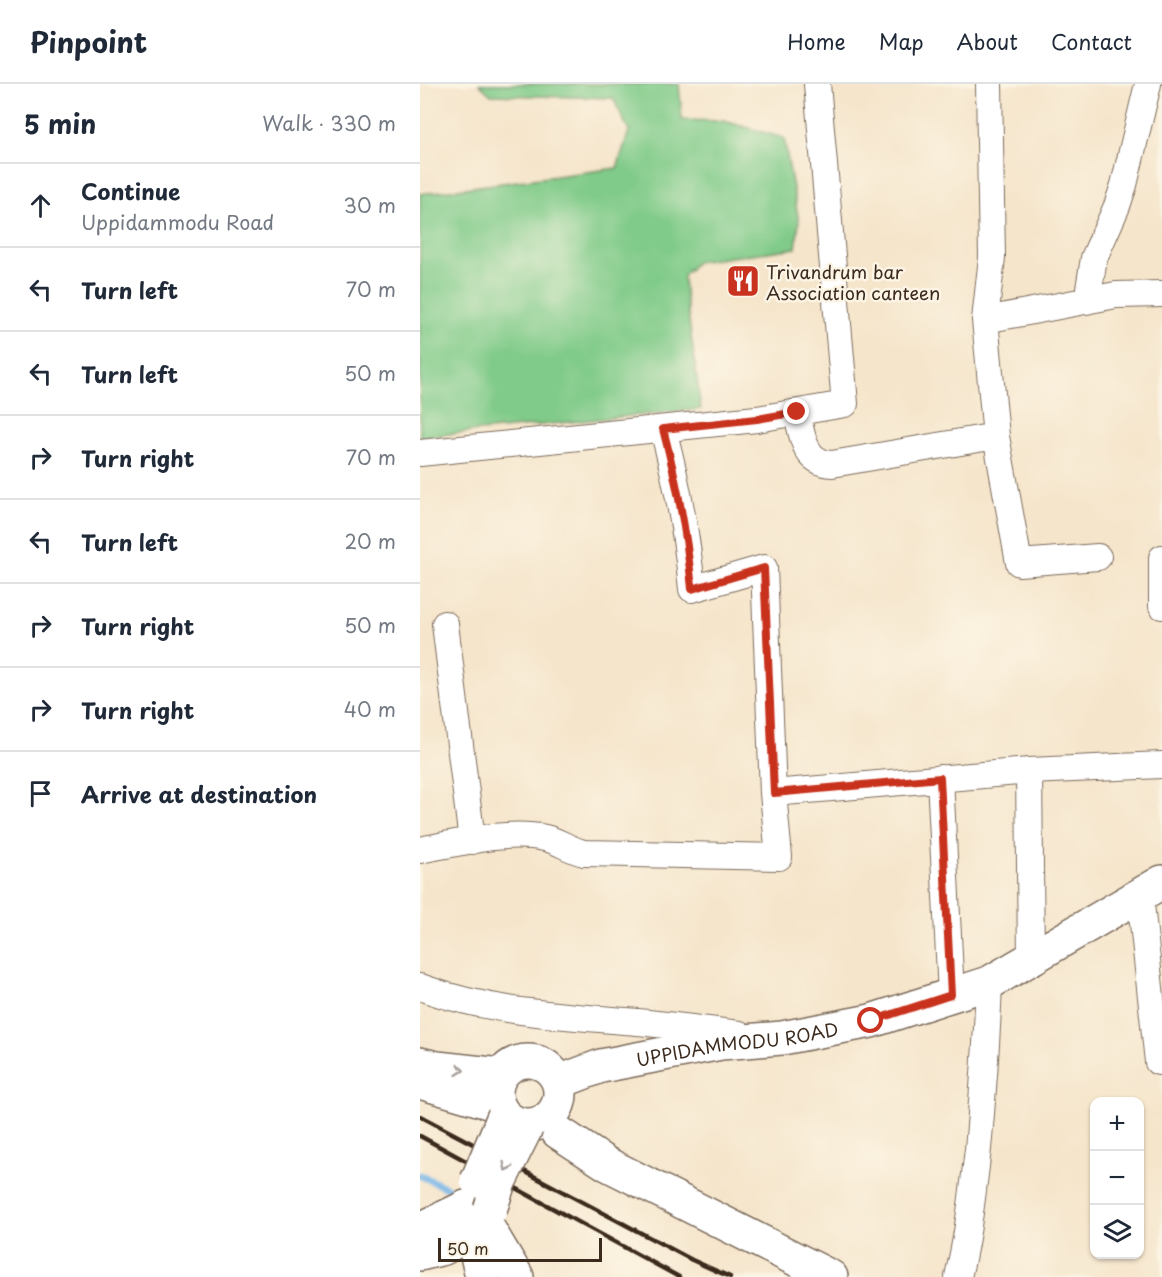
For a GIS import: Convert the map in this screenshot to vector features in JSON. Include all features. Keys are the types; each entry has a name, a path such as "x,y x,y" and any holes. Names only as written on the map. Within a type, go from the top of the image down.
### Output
{"main road":[{"name":"UPPIDAMMODU ROAD","path":"515,1108 517,1062 527,1060 552,1073 721,1043 782,1038 871,1021 989,983 1151,888"},
{"path":"420,1064 437,1068 515,1108 558,1132 607,1164 831,1277"},
{"path":"420,1082 515,1108 560,1102 561,1092 552,1073"},
{"path":"420,1255 444,1248 477,1213 499,1182 515,1108"},
{"path":"420,1227 477,1213"},
{"path":"477,1213 482,1277"},
{"path":"477,1213 517,1277"},
{"path":"420,1255 470,1277"}],"street":[{"path":"420,453 757,419 845,404 817,84"},
{"path":"989,84 992,257 986,320 996,436 1019,563 1098,557"},
{"path":"1088,301 1094,258 1124,185 1148,84"},
{"path":"986,320 1116,295 1162,294"},
{"path":"797,412 805,446 815,461 823,464 996,436"},
{"path":"420,850 503,837 530,837 545,838 571,850 584,853 779,857 764,568 692,589 688,546 676,478 663,429"},
{"path":"1162,558 1162,606"},
{"path":"445,624 472,841"},
{"path":"774,793 1029,771 1162,765"},
{"path":"1029,771 1031,960"},
{"path":"940,778 951,995"},
{"path":"1151,888 1158,1062"},
{"path":"958,1277 966,1241 975,1176 987,1058 989,983"},
{"path":"420,987 471,1003 545,1015 648,1023 782,1038"}],"green space":[{"path":"479,84 679,84 682,120 724,121 784,138 799,222 796,248 696,262 683,276 701,409 420,437 420,194 617,168 629,131 613,98 491,95"}],"waterway":[{"path":"420,1175 455,1192"}],"railway":[{"path":"420,1116 692,1260 730,1277"},
{"path":"420,1136 679,1277"}],"place":[{"name":"Trivandrum bar Association canteen","path":"743,281"}],"route":[{"path":"797,412 757,419 663,429 676,478 688,546 692,589 764,568 774,793 940,778 951,995 871,1021"}]}
